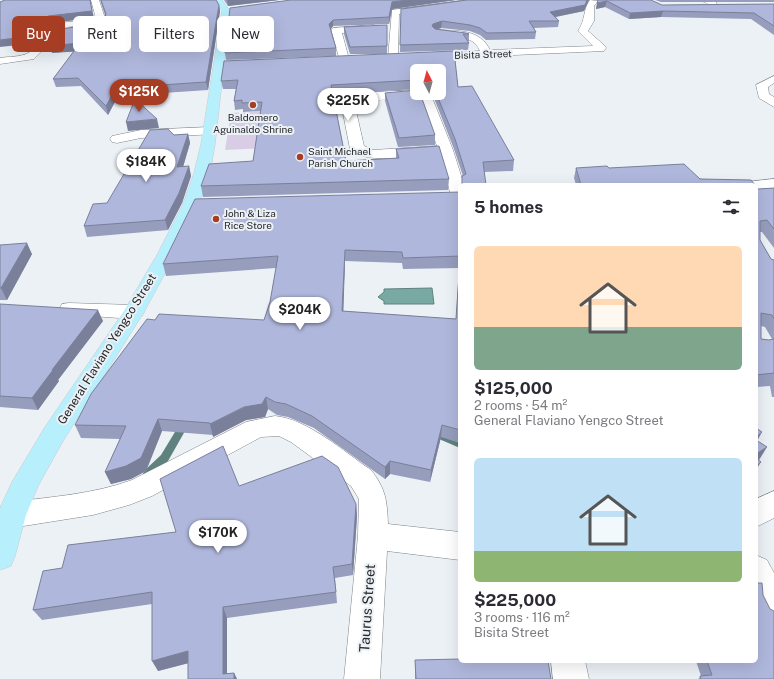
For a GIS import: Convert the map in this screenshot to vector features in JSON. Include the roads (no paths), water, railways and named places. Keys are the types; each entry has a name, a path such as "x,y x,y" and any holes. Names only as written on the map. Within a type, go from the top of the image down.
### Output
{"main road":[{"name":"General Flaviano Yengco Street","path":"0,556 11,515 44,451 134,312 166,255 199,204 202,173 224,65 230,10 218,0"}],"street":[{"path":"0,61 32,62 43,38 54,32 53,26 101,21 95,0"},
{"path":"379,58 397,58 394,28 395,12 486,0"},
{"name":"Bisita Street","path":"417,57 600,50 601,48 583,31 589,21 590,6 594,1"},
{"path":"705,4 724,6"},
{"path":"358,59 340,60 336,30 394,28"},
{"path":"438,32 475,37 483,43 487,54"},
{"path":"774,79 762,85 763,95 774,103"},
{"path":"446,150 372,154 363,152 357,149 347,104 350,100 356,97 426,95 446,150 454,196"},
{"path":"117,139 141,134 210,131"},
{"path":"758,185 774,184"},
{"path":"47,308 134,312"},
{"name":"Taurus Street","path":"11,515 119,497 142,488 255,429 269,426 283,427 300,436 361,478 368,487 373,500 373,536 362,679"},
{"path":"758,513 774,503"},
{"path":"373,536 458,546"},
{"path":"758,574 774,608"},
{"path":"568,663 571,679"}],"waterway":[{"path":"148,474 164,458 184,424"},
{"path":"442,436 458,443"}],"place":[{"name":"Baldomero Aguinaldo Shrine","path":"253,105"},
{"name":"Saint Michael Parish Church","path":"300,157"},
{"name":"John & Liza Rice Store","path":"216,219"}]}
